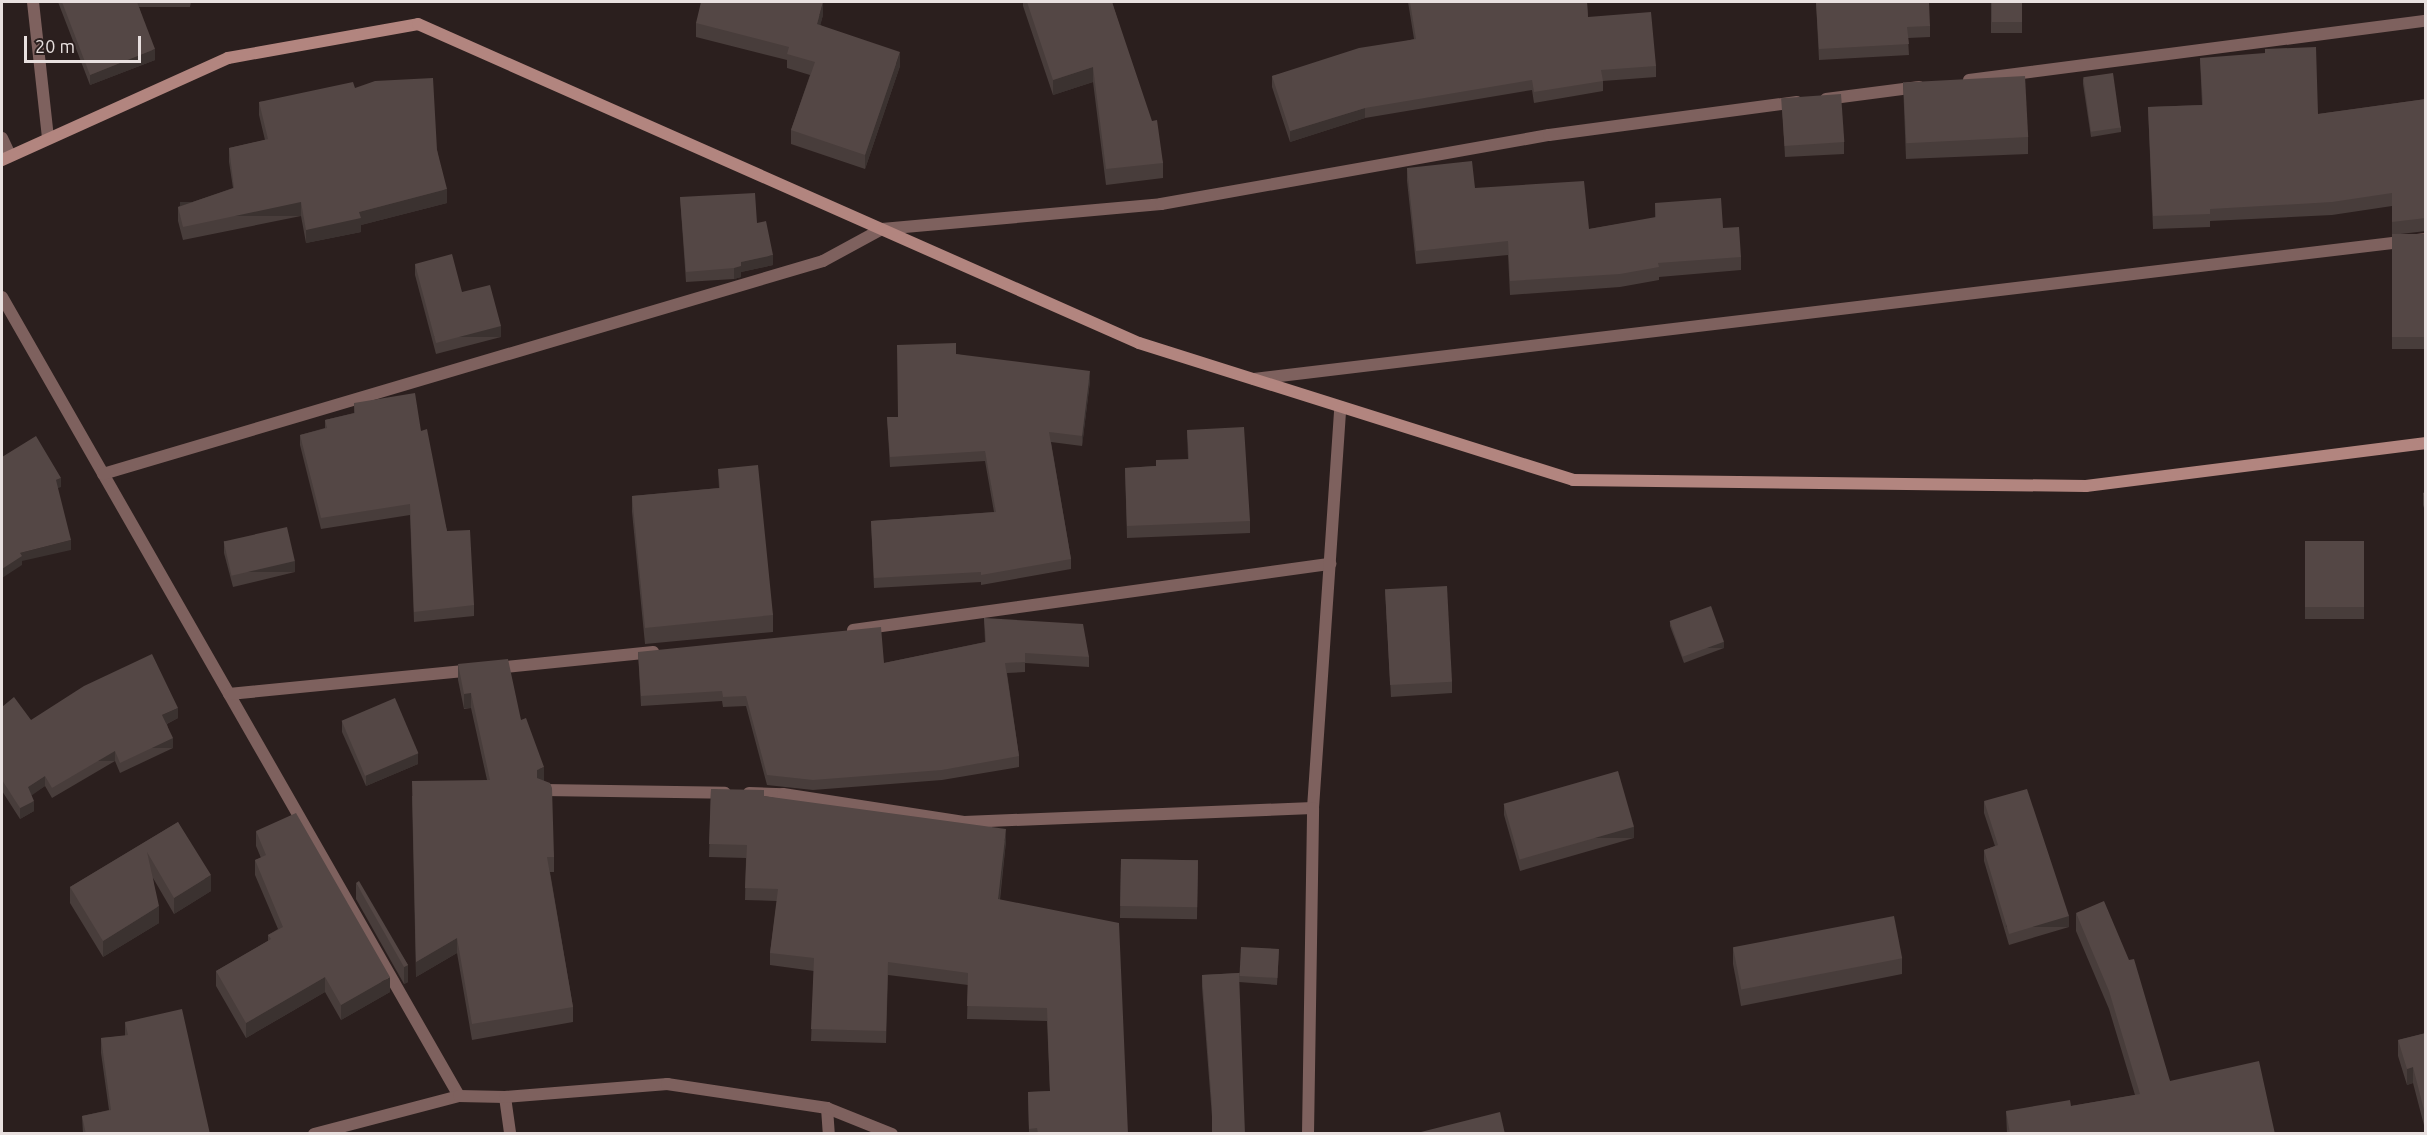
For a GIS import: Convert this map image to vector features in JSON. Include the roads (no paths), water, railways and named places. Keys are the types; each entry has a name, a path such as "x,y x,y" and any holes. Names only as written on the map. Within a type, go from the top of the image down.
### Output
{"street":[{"path":"33,2 48,137"},
{"path":"1952,82 2426,21"},
{"path":"2,138 5,156 228,58 418,24 1139,343 1573,480 2086,486 2426,443"},
{"path":"103,474 823,261 882,229 1161,204 1549,135 1928,85"},
{"path":"1254,379 2426,239"},
{"path":"2,297 459,1096"},
{"path":"1308,1134 1313,808 1340,407"},
{"path":"838,632 1330,564"},
{"path":"229,694 662,651"},
{"path":"544,790 783,794 964,822 1313,808"},
{"path":"314,1134 459,1096 505,1097 667,1084 827,1108 892,1134"},
{"path":"505,1097 510,1134"},
{"path":"827,1108 829,1134"}]}
